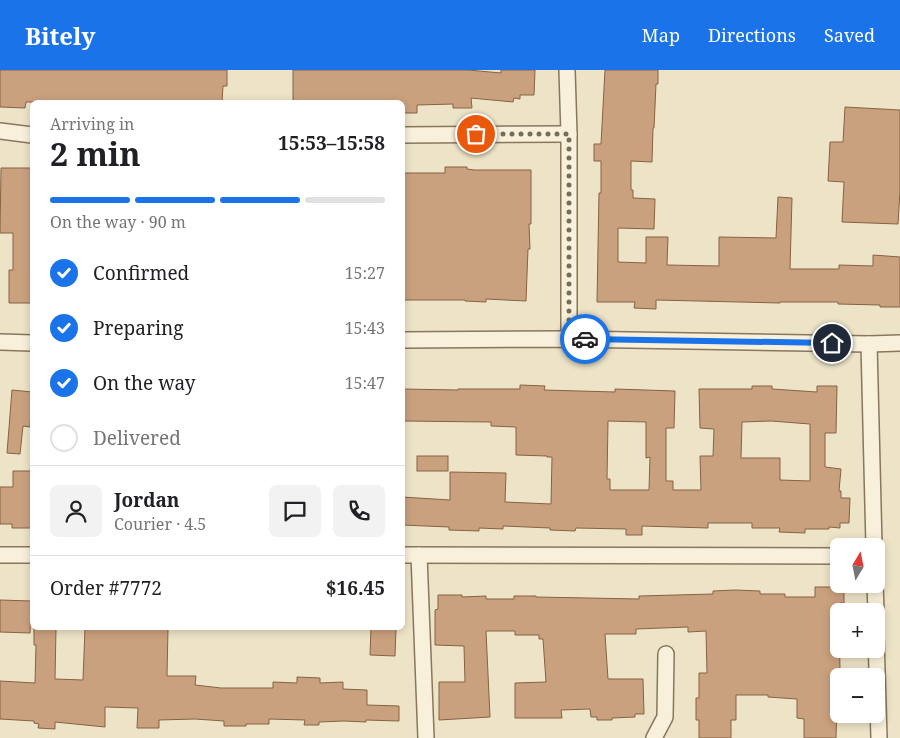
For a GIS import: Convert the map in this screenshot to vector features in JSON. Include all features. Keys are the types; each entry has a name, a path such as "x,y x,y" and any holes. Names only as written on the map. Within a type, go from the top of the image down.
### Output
{"street":[{"path":"567,70 569,134 569,339"},
{"path":"0,131 30,135"},
{"path":"405,135 569,134"},
{"path":"405,340 569,339 900,343"},
{"path":"0,342 30,343"},
{"path":"869,344 874,538"},
{"path":"0,555 30,555"},
{"path":"405,555 830,556"},
{"path":"419,555 426,738"},
{"path":"654,738 665,717 666,654"},
{"path":"877,658 879,738"}],"building":[{"path":"0,70 227,70 227,86 223,86 222,100 30,100 30,102 26,102 25,108 0,107"},
{"path":"293,70 468,70 501,73 501,70 535,70 534,95 520,95 520,99 514,98 513,102 471,98 472,108 453,108 453,104 417,105 417,113 405,113 405,100 293,100"},
{"path":"605,70 658,70 652,162 631,161 631,190 633,190 633,198 655,199 654,229 618,228 618,262 646,263 646,237 668,237 667,265 719,266 719,237 776,238 778,197 792,198 790,269 839,269 839,265 873,266 873,255 900,257 900,307 838,304 838,302 780,303 656,300 656,309 634,308 635,302 597,302 601,161 594,161 594,144 601,144"},
{"path":"845,107 900,110 898,224 842,222 844,182 828,181 830,142 843,142"},
{"path":"445,167 467,167 467,169 474,170 531,170 531,224 529,224 530,249 528,249 526,301 486,299 486,302 405,300 405,173 445,173"},
{"path":"1,168 30,168 30,303 9,303 9,270 13,270 13,233 0,233"},
{"path":"520,385 545,386 544,390 615,392 615,389 675,391 674,428 666,428 666,481 673,481 673,490 701,490 700,456 713,456 714,429 700,428 699,389 752,389 752,386 772,386 772,389 817,392 817,386 837,386 836,433 825,433 825,467 841,469 839,491 841,491 841,498 850,498 849,523 840,523 840,528 805,529 805,533 779,532 780,528 752,528 752,523 708,523 708,528 642,526 642,535 626,535 626,529 576,528 575,531 503,526 503,529 479,528 479,531 449,530 449,527 405,525 405,497 450,500 450,472 506,473 505,502 551,504 552,457 516,455 516,427 491,426 491,422 405,421 405,389 520,389","holes":["608,421 646,422 646,458 650,457 649,490 610,490 610,479 607,479","771,421 810,424 810,481 780,480 780,458 741,458 742,422"]},
{"path":"12,390 30,392 30,427 23,426 20,454 7,453"},
{"path":"417,456 448,456 448,471 417,471"},
{"path":"13,471 30,471 30,528 12,528 12,524 0,524 0,487 13,487"},
{"path":"815,587 830,587 830,593 844,593 844,603 830,603 830,658 840,658 840,668 830,668 830,723 836,723 836,738 804,738 804,719 797,718 797,699 768,697 768,695 736,695 736,720 731,720 731,738 699,738 699,720 696,720 696,698 699,698 699,673 707,673 706,631 688,632 688,627 636,629 636,634 605,634 608,679 643,679 644,714 635,714 635,717 612,718 612,720 597,720 597,717 591,717 590,709 561,710 562,718 515,718 515,683 546,682 543,639 539,639 539,635 515,635 515,631 486,631 490,717 439,720 439,682 465,682 464,646 435,645 435,610 438,609 438,595 486,596 486,599 514,599 514,596 536,596 639,599 639,596 713,594 713,591 735,590 760,591 760,594 785,594 785,597 815,597"},
{"path":"0,600 30,601 30,633 0,632"},
{"path":"34,630 56,630 55,679 83,680 85,630 168,630 167,676 196,676 195,685 221,688 273,688 273,682 297,683 297,677 320,678 320,683 343,682 343,689 367,690 367,705 399,706 399,721 366,720 366,722 319,722 319,725 304,725 305,720 269,719 269,724 224,726 224,721 195,719 159,720 159,728 137,728 138,708 105,707 105,727 55,722 55,729 38,728 39,724 34,723 34,721 0,719 0,681 35,683 36,645 34,645"},
{"path":"371,630 396,630 395,656 370,655"}],"way so far":[{"path":"476,134 569,134 569,339 585,339"}],"route":[{"path":"585,339 832,343"}]}
